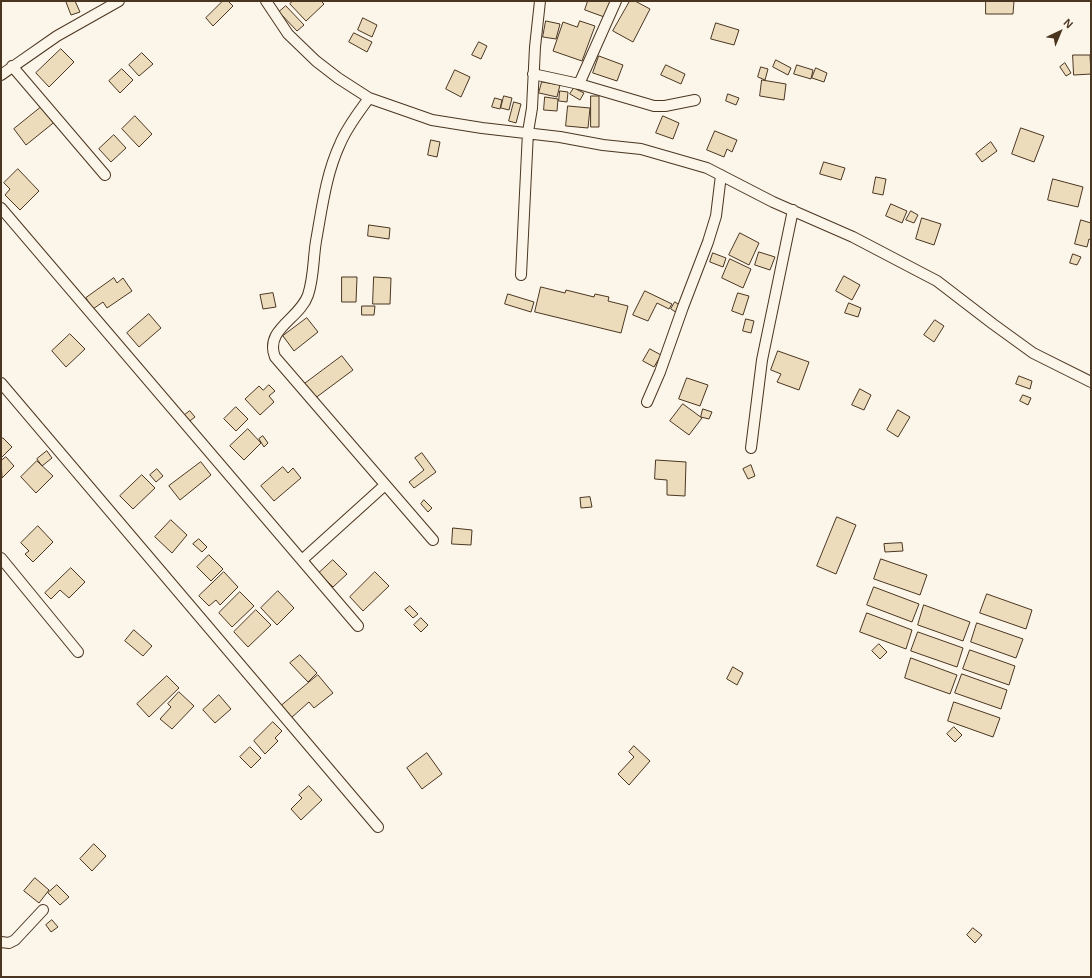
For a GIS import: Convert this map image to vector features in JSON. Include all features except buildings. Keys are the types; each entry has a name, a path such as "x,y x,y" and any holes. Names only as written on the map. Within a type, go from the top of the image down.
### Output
{"street":[{"path":"1,75 57,36 119,1"},
{"path":"266,1 288,34 316,61 338,78 369,98 432,120 482,128 528,132 641,149 707,168 793,210 853,237 937,281 1034,353 1091,382"},
{"path":"521,275 528,132 532,108 535,47 540,1"},
{"path":"579,84 616,1"},
{"path":"12,66 104,175"},
{"path":"533,74 579,84 654,106 665,106 695,100"},
{"path":"369,98 340,142 334,158 323,203 315,246 312,276 305,303 275,334 272,350 275,357 433,540"},
{"path":"647,402 660,372 708,242 716,216 721,175"},
{"path":"1,208 358,626"},
{"path":"751,448 762,360 793,210"},
{"path":"1,383 378,827"},
{"path":"302,560 385,485"},
{"path":"1,558 78,652"},
{"path":"1,942 9,943 15,940 44,910"}]}
